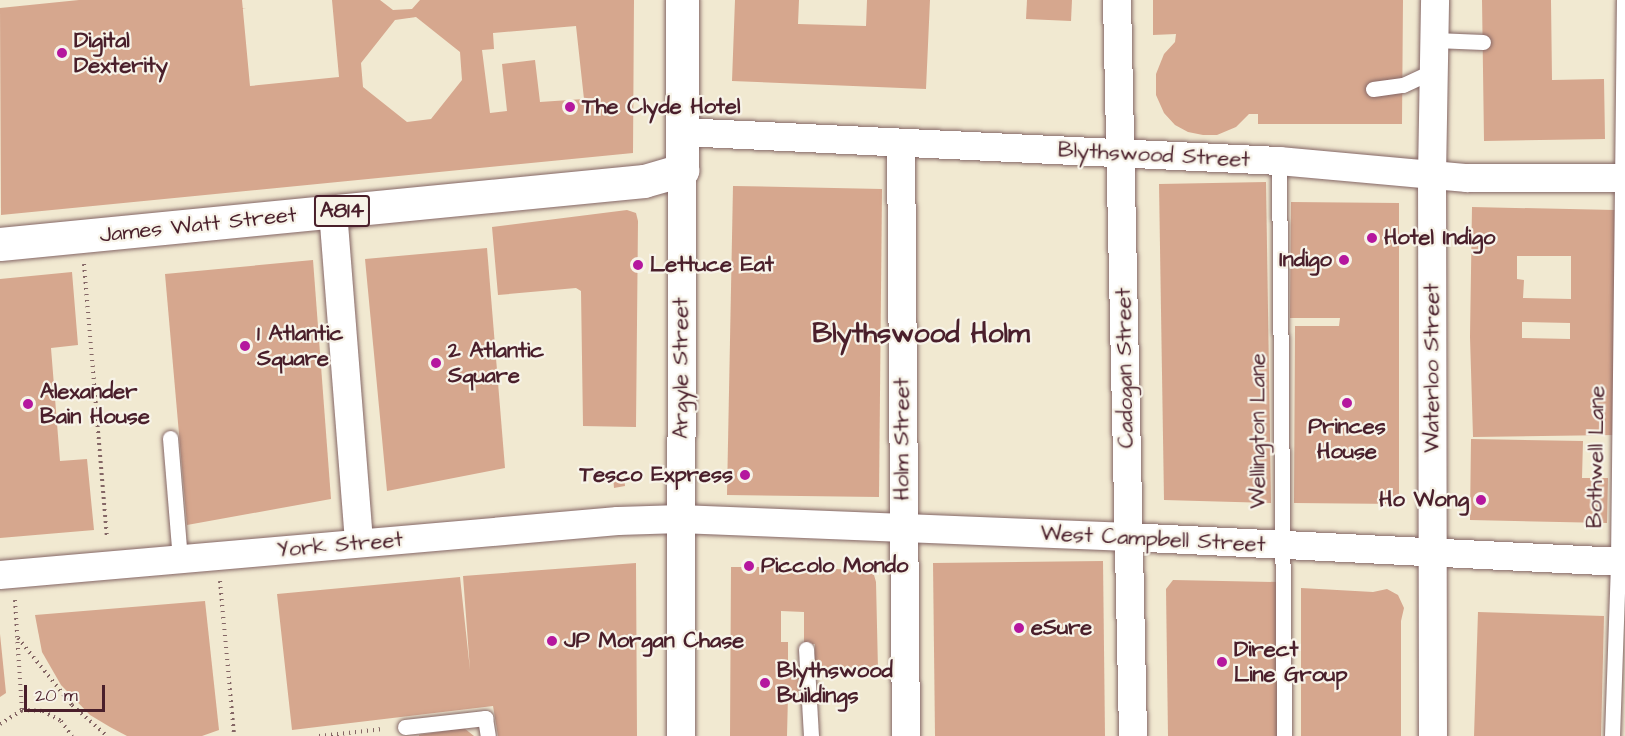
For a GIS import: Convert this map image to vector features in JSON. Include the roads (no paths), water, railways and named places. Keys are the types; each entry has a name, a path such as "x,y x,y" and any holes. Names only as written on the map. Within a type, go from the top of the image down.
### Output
{"main road":[{"name":"Argyle Street","path":"682,0 682,170"},
{"name":"James Watt Street","path":"0,244 644,181 682,170"}],"street":[{"name":"Cadogan Street","path":"1117,0 1133,736"},
{"name":"Waterloo Street","path":"1433,736 1432,176 1435,0"},
{"name":"Blythswood Street","path":"682,132 1279,161 1432,176 1623,178"},
{"name":"Holm Street","path":"901,143 906,736"},
{"name":"Argyle Street","path":"681,736 682,170"},
{"path":"333,211 359,543"},
{"name":"West Campbell Street","path":"681,519 1128,537 1621,562"},
{"name":"York Street","path":"6,575 618,521 681,519"}],"lane":[{"name":"Bothwell Lane","path":"1612,736 1621,562 1624,0"},
{"path":"1435,40 1483,42"},
{"path":"1373,89 1402,85 1435,70"},
{"name":"Wellington Lane","path":"1279,161 1284,736"},
{"path":"170,438 180,559"},
{"path":"806,649 811,736"},
{"path":"405,727 485,718 488,736"}],"place":[{"name":"Digital Dexterity","path":"62,53"},
{"name":"The Clyde Hotel","path":"570,107"},
{"name":"Hotel Indigo","path":"1372,238"},
{"name":"Indigo","path":"1344,260"},
{"name":"Lettuce Eat","path":"638,265"},
{"name":"1 Atlantic Square","path":"245,346"},
{"name":"2 Atlantic Square","path":"436,363"},
{"name":"Princes House","path":"1347,403"},
{"name":"Alexander Bain House","path":"28,404"},
{"name":"Tesco Express","path":"745,475"},
{"name":"Ho Wong","path":"1481,500"},
{"name":"Piccolo Mondo","path":"749,566"},
{"name":"eSure","path":"1019,628"},
{"name":"JP Morgan Chase","path":"552,641"},
{"name":"Direct Line Group","path":"1222,662"},
{"name":"Blythswood Buildings","path":"765,683"}],"district":[{"name":"Blythswood Holm","path":"921,334"}]}
